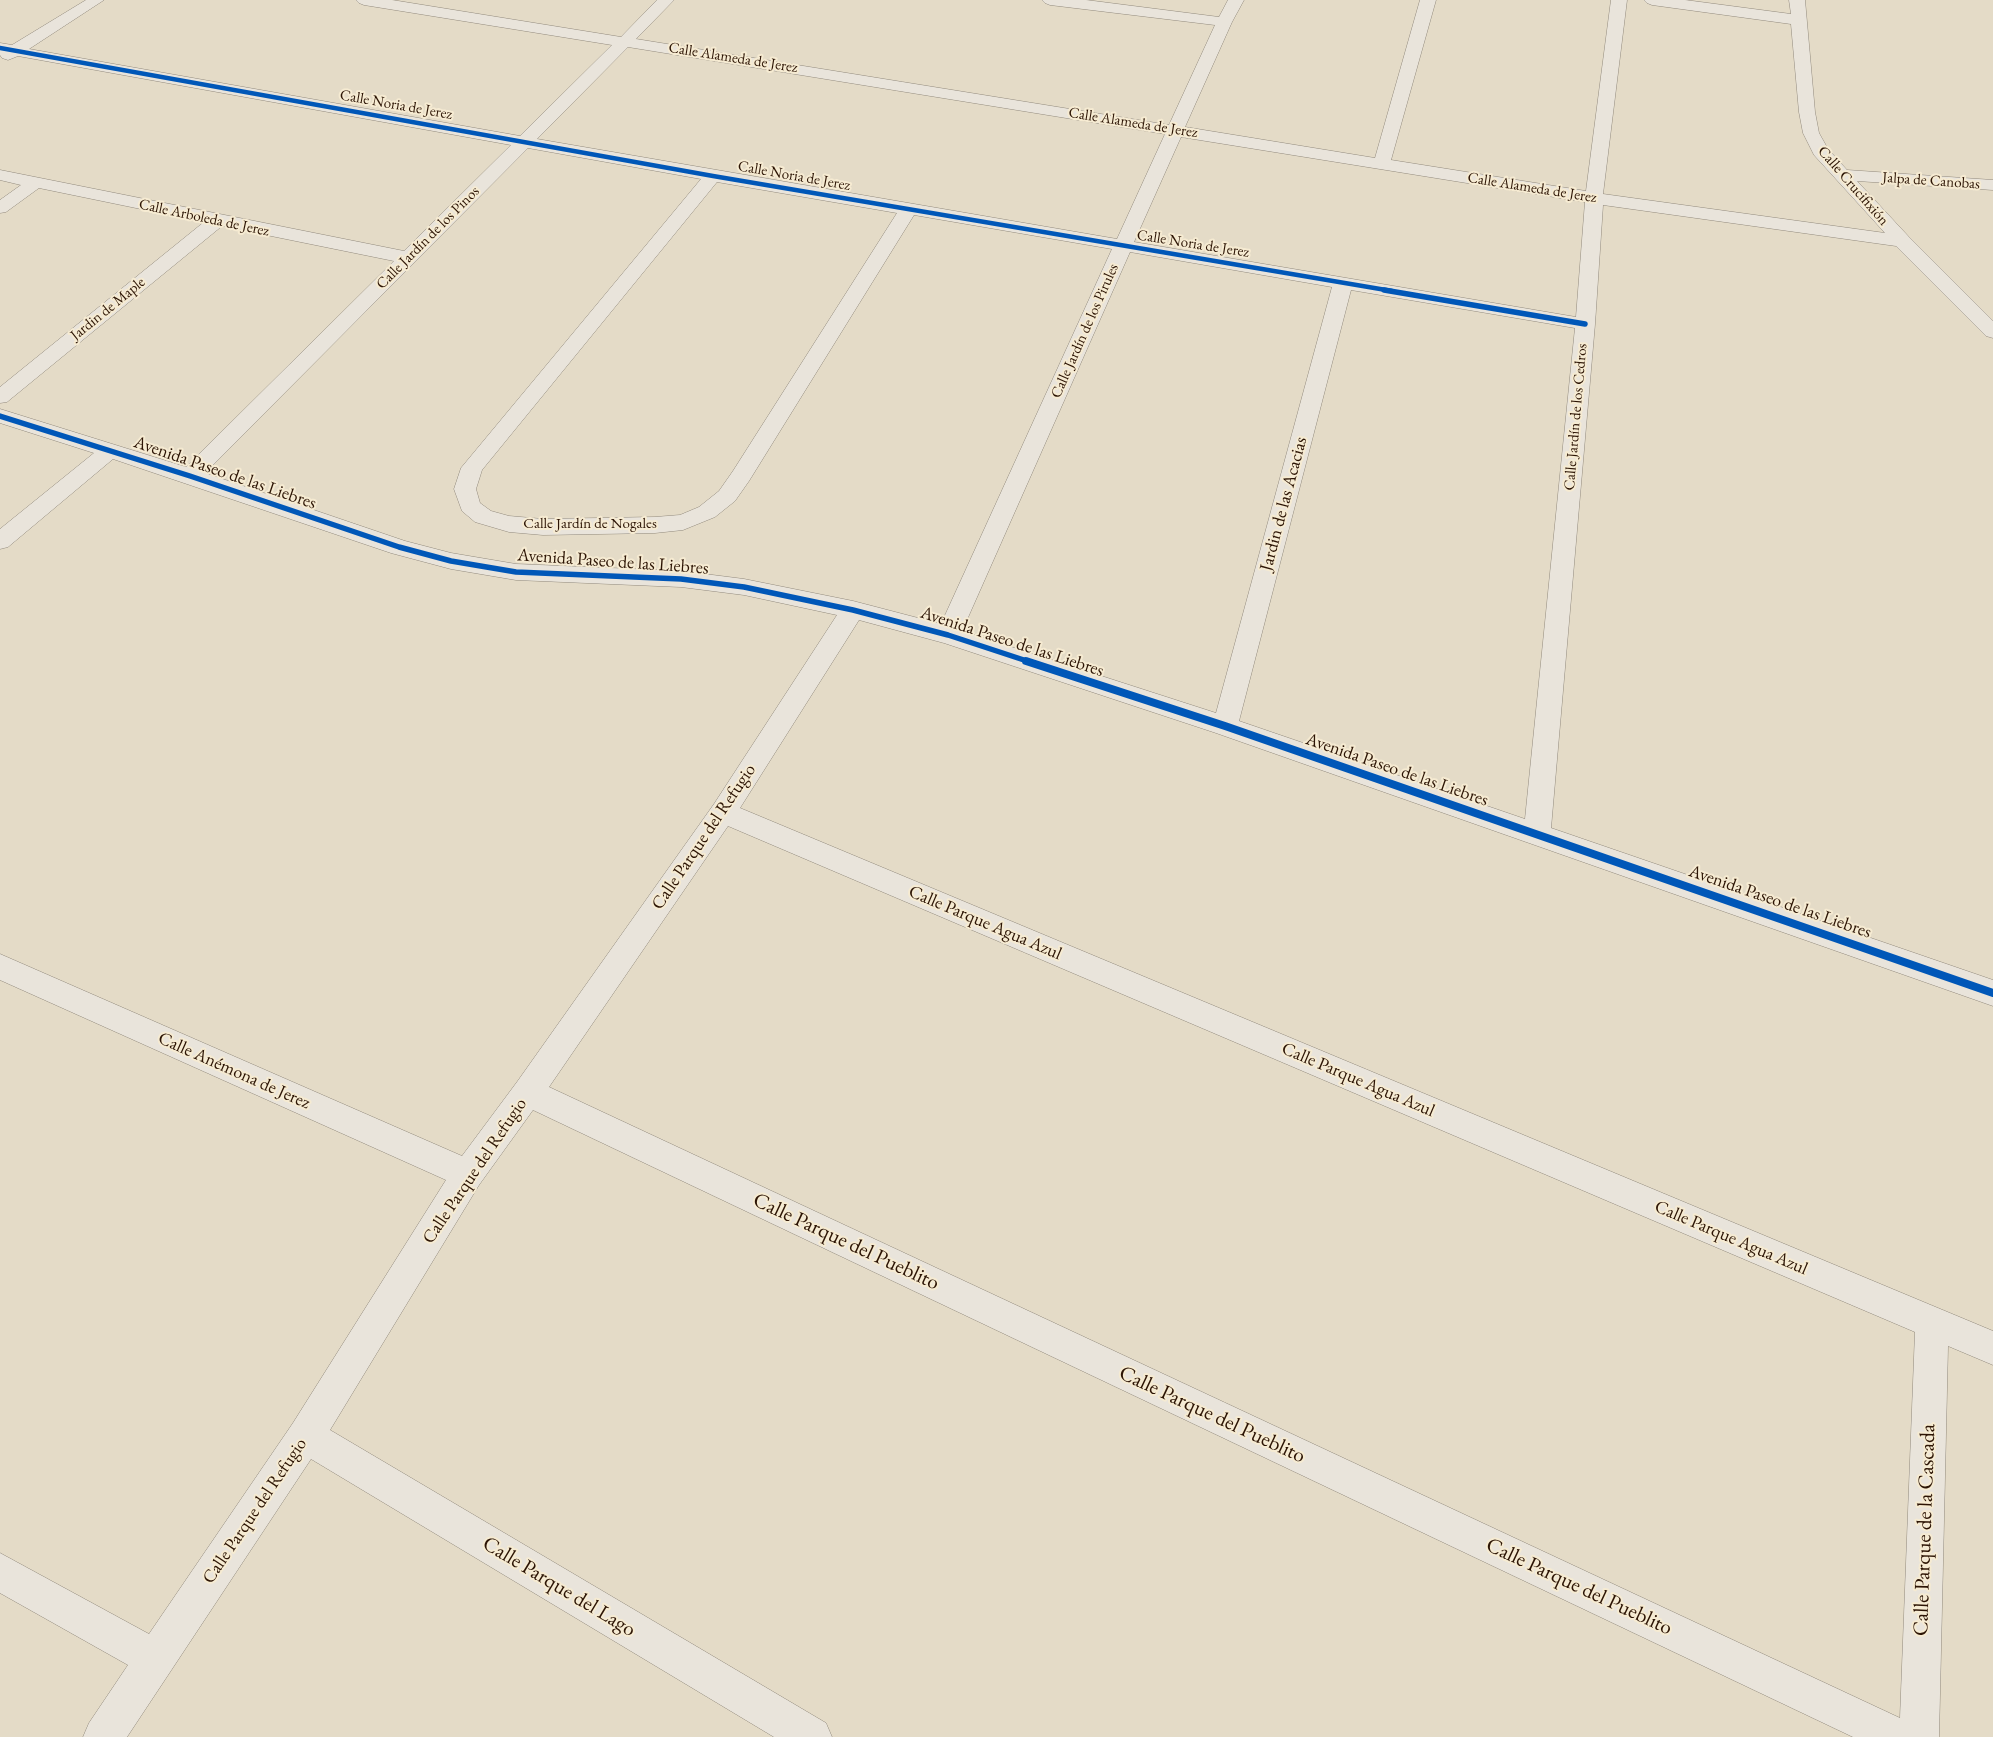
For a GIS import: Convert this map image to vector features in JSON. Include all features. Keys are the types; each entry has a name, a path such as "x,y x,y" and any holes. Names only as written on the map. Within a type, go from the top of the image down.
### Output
{"street":[{"path":"0,60 8,49 96,0"},
{"name":"Calle Alameda de Jerez","path":"364,0 624,40 1594,198 1902,242"},
{"name":"Calle Jardín de los Pinos","path":"190,476 666,0"},
{"path":"1050,0 1224,22"},
{"name":"Calle Jardín de los Pirules","path":"948,635 1175,130 1224,22 1236,0"},
{"path":"1382,163 1428,0"},
{"name":"Calle Jardín de los Cedros","path":"1537,834 1585,324 1594,198 1619,0"},
{"path":"1652,0 1798,20"},
{"name":"Calle Crucifixión","path":"1797,0 1811,133 1820,151 1902,242 1993,332"},
{"name":"Calle Noria de Jerez","path":"8,49 713,176 1585,324"},
{"name":"Calle Arboleda de Jerez","path":"0,175 217,221 408,258"},
{"name":"Jalpa de Canobas","path":"1840,175 1993,185"},
{"name":"Calle Jardín de Nogales","path":"713,176 472,468 465,489 470,506 483,516 509,524 543,527 655,525 683,522 707,512 727,496 742,476 908,210"},
{"path":"0,208 35,183"},
{"name":"Jardin de Maple","path":"0,397 217,221"},
{"name":"Jardin de las Acacias","path":"1225,726 1343,282"},
{"name":"Avenida Paseo de las Liebres","path":"0,416 111,450 399,547 451,561 516,572 690,580 744,587 853,610 948,635 1225,726 1993,993"},
{"path":"0,541 111,450"},
{"name":"Calle Parque del Refugio","path":"103,1737 154,1658 306,1436 468,1174 528,1092 723,812 853,610"},
{"name":"Calle Parque Agua Azul","path":"723,812 1993,1348"},
{"name":"Calle Anémona de Jerez","path":"0,968 468,1174"},
{"name":"Calle Parque del Pueblito","path":"528,1092 1896,1737"},
{"name":"Calle Parque de la Cascada","path":"1918,1737 1932,1322"},
{"name":"Calle Parque del Lago","path":"306,1436 812,1737"},
{"path":"0,1572 154,1658"}],"cycle path":[{"path":"0,48 713,176 1585,324"},
{"path":"0,416 190,476 399,547 451,561 516,572 681,579 744,587 853,610 948,635 1225,726 1993,993"}]}
